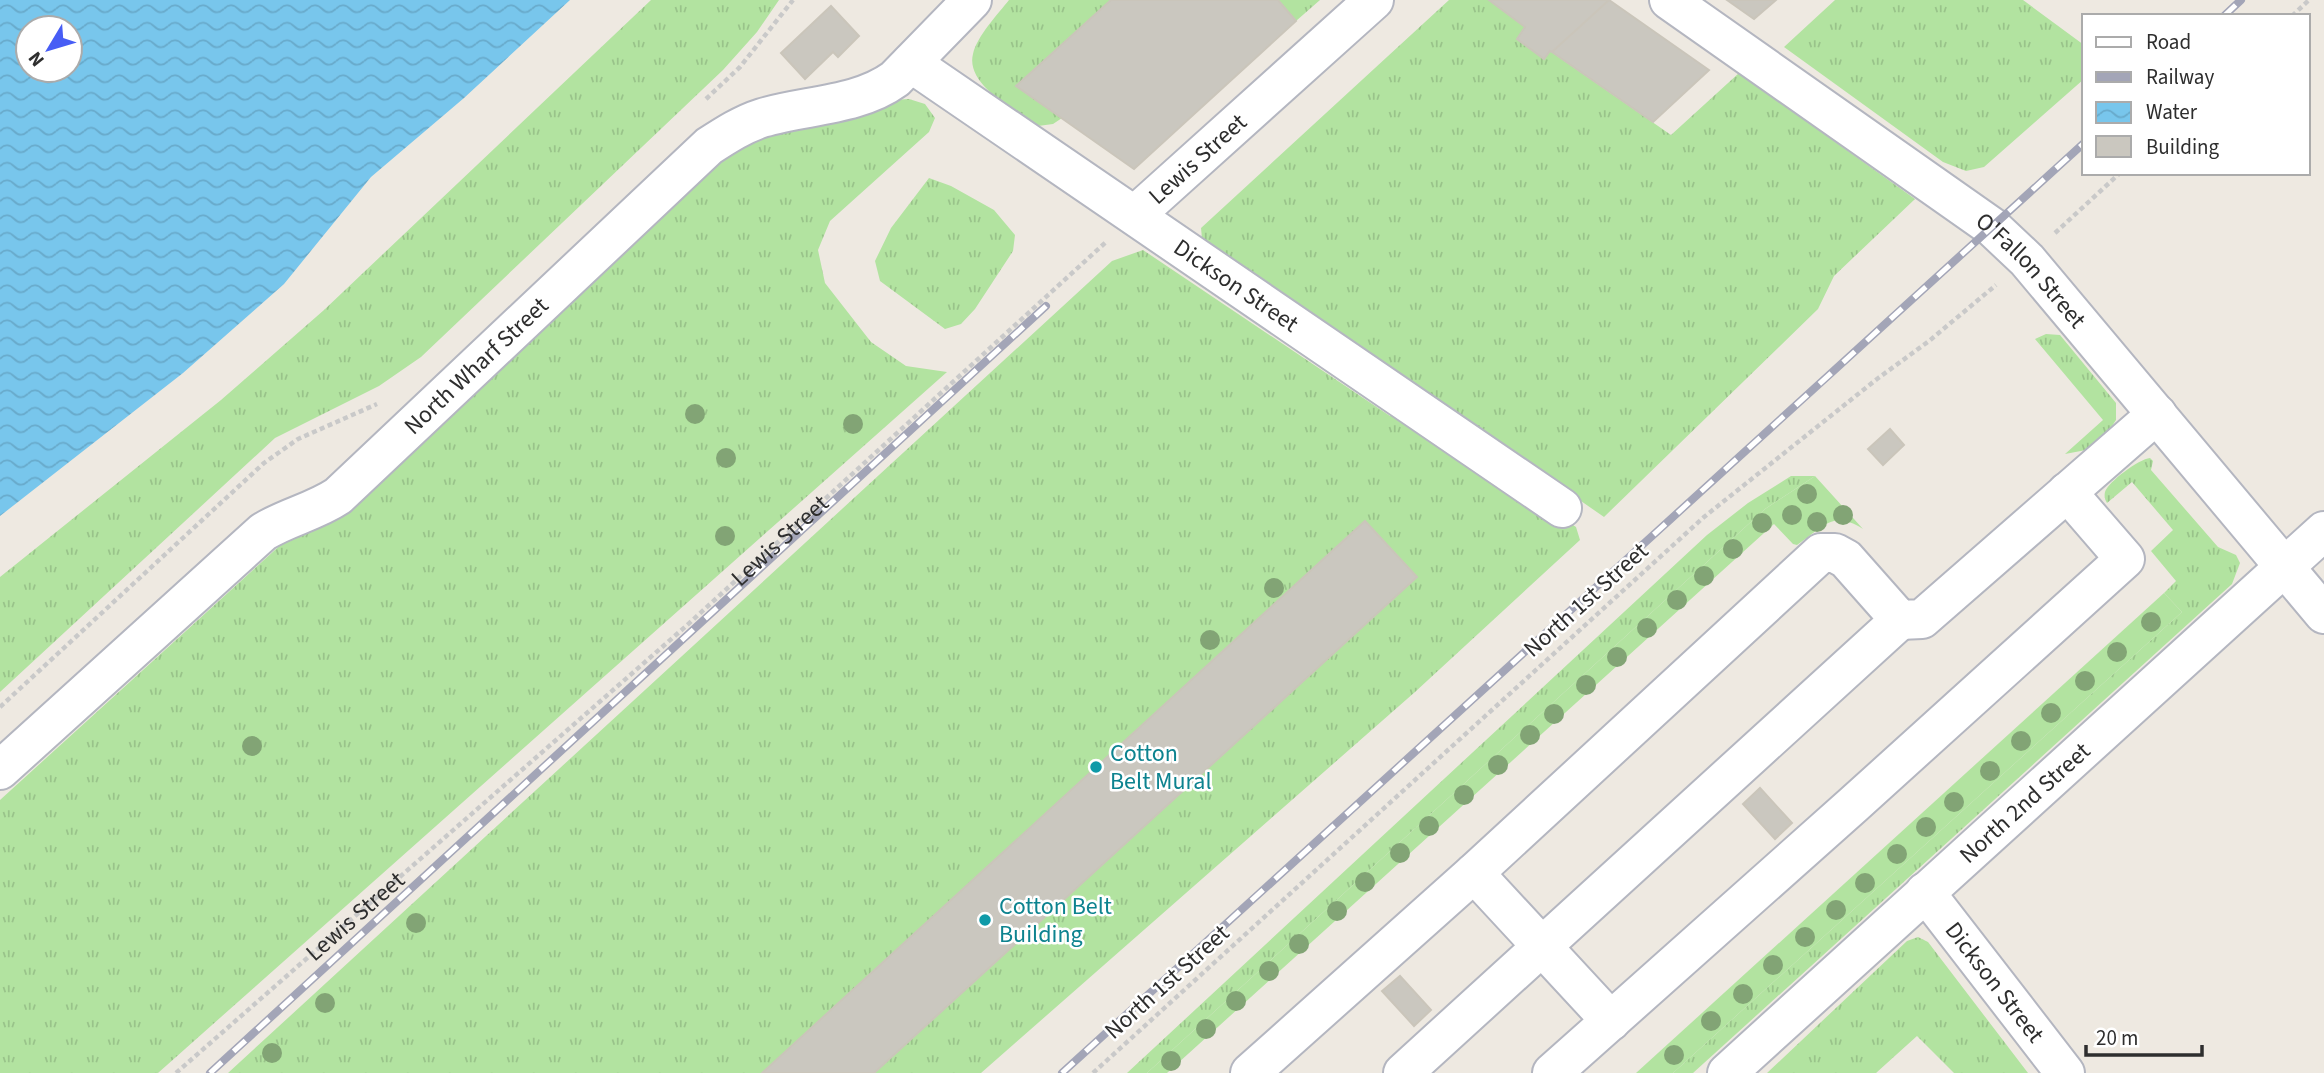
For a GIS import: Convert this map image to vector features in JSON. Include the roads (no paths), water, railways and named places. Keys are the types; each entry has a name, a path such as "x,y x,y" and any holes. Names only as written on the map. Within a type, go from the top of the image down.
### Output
{"street":[{"name":"North Wharf Street","path":"0,770 263,532 283,520 320,508 338,496 709,145 761,118 866,95 883,88 972,0"},
{"name":"Lewis Street","path":"1135,215 1374,0"},
{"name":"O'Fallon Street","path":"1669,0 1992,227 2027,260 2324,614"},
{"name":"Dickson Street","path":"911,63 1562,508"},
{"path":"1404,1073 1900,620 1923,619 1932,613 2157,414"},
{"path":"1552,1073 2125,559 2067,492"},
{"name":"North 2nd Street","path":"1727,1073 2324,531"},
{"path":"1250,1073 1474,873 1822,553 1835,553 1846,559 1900,620"},
{"path":"1474,873 1611,1021"},
{"name":"Dickson Street","path":"1926,892 2065,1073"}],"water":[{"path":"0,0 570,0 464,98 371,177 284,284 183,373 0,516"}],"railway":[{"path":"2226,14 2241,0"},
{"path":"1062,1073 2082,145"},
{"path":"210,1073 1046,306"}],"place":[{"name":"Cotton Belt Mural","path":"1096,767"},
{"name":"Cotton Belt Building","path":"985,920"}]}
